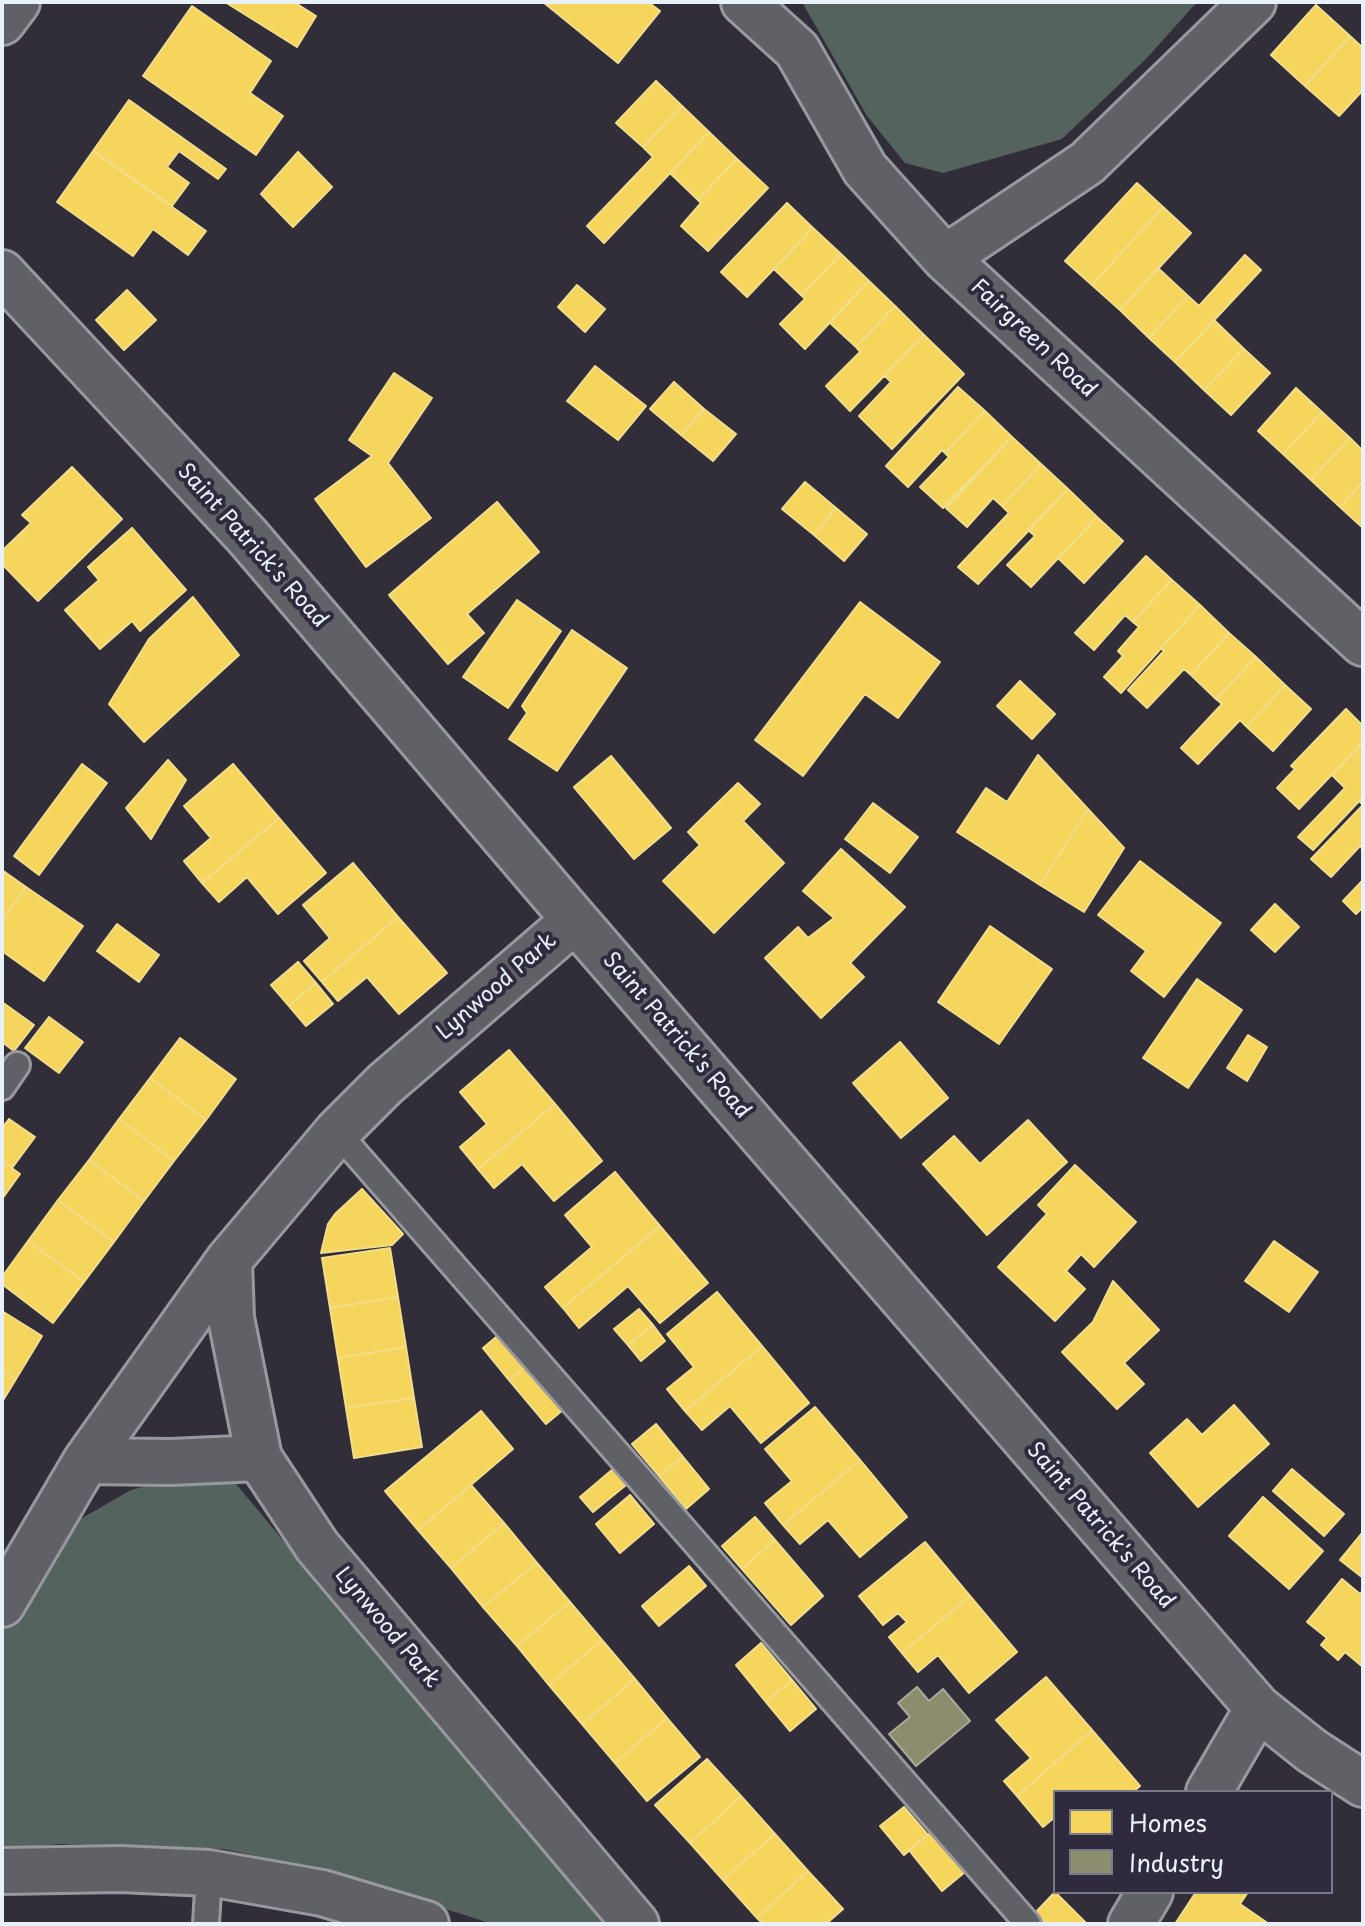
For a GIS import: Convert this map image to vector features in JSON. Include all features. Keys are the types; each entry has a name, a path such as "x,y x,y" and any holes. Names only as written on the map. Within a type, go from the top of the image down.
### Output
{"street":[{"path":"2,22 17,2"},
{"name":"Fairgreen Road","path":"744,2 797,50 865,169 945,258 1363,643"},
{"path":"945,258 1087,163 1253,2"},
{"name":"Saint Patrick's Road","path":"2,273 247,536 575,920 1258,1708 1312,1751 1363,1784"},
{"name":"Lynwood Park","path":"2,1604 86,1461 229,1260 337,1132 385,1084 575,920"},
{"path":"86,1461 171,1462 259,1458 231,1318 229,1260"},
{"name":"Lynwood Park","path":"259,1458 317,1546 636,1924"},
{"path":"1210,1790 1258,1708"},
{"path":"2,1871 120,1869 209,1873 322,1893 426,1924"},
{"path":"1131,1924 1149,1894"}],"lane":[{"path":"2,1087 17,1065"},
{"path":"337,1132 1028,1924"},
{"path":"206,1924 209,1873"}],"shaded area":[{"path":"802,2 1197,2 1147,58 1062,139 943,173 905,163 867,116"},
{"path":"180,1477 223,1479 237,1485 418,1702 611,1924 493,1924 324,1871 224,1849 58,1844 2,1850 2,1626 68,1526 131,1490"}],"building: Homes":[{"path":"225,2 294,2 316,16 297,47"},
{"path":"543,2 648,2 660,11 618,63"},
{"path":"1316,5 1350,36 1305,86 1271,55"},
{"path":"192,6 271,61 250,93 283,116 256,155 143,76"},
{"path":"1350,36 1363,48 1363,90 1339,116 1305,86"},
{"path":"656,81 682,106 643,147 616,123"},
{"path":"129,100 226,169 218,179 179,151 167,167 189,183 172,206 93,151"},
{"path":"682,106 709,132 604,243 587,226 653,157 643,147"},
{"path":"709,132 737,159 698,200 670,173"},
{"path":"93,151 206,231 188,255 153,229 133,256 57,202"},
{"path":"298,152 332,187 293,227 261,194"},
{"path":"737,159 768,188 708,251 681,226 701,203 698,200"},
{"path":"1137,183 1163,207 1092,285 1065,261"},
{"path":"787,203 813,228 747,297 721,272"},
{"path":"1163,207 1191,233 1120,310 1092,285"},
{"path":"813,228 841,254 801,295 774,269"},
{"path":"841,254 869,281 805,349 780,324 805,299 801,295"},
{"path":"1245,255 1261,270 1175,362 1149,338 1188,296 1199,306"},
{"path":"1158,268 1188,296 1149,338 1120,310"},
{"path":"869,281 895,306 856,347 829,322"},
{"path":"577,285 605,309 585,332 558,307"},
{"path":"127,290 156,320 124,350 96,320"},
{"path":"895,306 924,335 850,411 826,386 860,352 856,347"},
{"path":"1214,320 1244,349 1204,390 1175,362"},
{"path":"924,335 964,374 892,449 859,416 891,382 884,375"},
{"path":"1244,349 1270,373 1231,415 1204,390"},
{"path":"595,366 646,406 618,440 567,401"},
{"path":"394,373 432,398 388,463 431,518 366,567 315,499 372,456 349,440"},
{"path":"674,382 704,409 681,435 650,409"},
{"path":"958,387 985,411 945,453 942,450 908,487 886,466"},
{"path":"1296,388 1322,412 1283,454 1258,431"},
{"path":"704,409 736,434 713,461 681,435"},
{"path":"985,411 1012,437 943,508 920,487 949,457 945,453"},
{"path":"1322,412 1350,438 1311,480 1283,454"},
{"path":"1012,437 1041,464 1002,506 993,498 967,527 946,508"},
{"path":"1350,438 1363,451 1363,482 1340,507 1311,480"},
{"path":"1041,464 1068,489 978,584 958,567 1009,513 1002,506"},
{"path":"72,467 122,519 38,601 2,564 2,551 31,523 22,515"},
{"path":"805,482 836,508 814,535 782,509"},
{"path":"1363,482 1363,528 1340,507"},
{"path":"1068,489 1097,517 1031,587 1007,565 1035,536 1028,530"},
{"path":"497,502 539,552 467,614 484,633 448,664 389,595"},
{"path":"836,508 867,534 844,561 814,535"},
{"path":"1097,517 1123,541 1084,583 1058,558"},
{"path":"132,528 186,590 140,631 132,621 100,649 65,610 99,580 88,567"},
{"path":"1146,556 1172,580 1133,622 1125,615 1094,650 1075,633"},
{"path":"1172,580 1200,605 1121,693 1104,677 1123,656 1118,651 1139,627 1133,622"},
{"path":"193,597 239,655 144,742 109,704 149,639"},
{"path":"517,600 561,631 508,708 463,677"},
{"path":"860,602 940,662 898,718 865,694 803,776 755,740"},
{"path":"1200,605 1229,633 1191,675 1184,669 1147,708 1128,690"},
{"path":"572,630 627,668 557,771 509,739 527,713 522,706"},
{"path":"1229,633 1256,657 1216,699 1191,675"},
{"path":"1256,657 1285,685 1247,727 1240,720 1198,764 1181,748 1222,704 1216,699"},
{"path":"1020,681 1055,714 1032,739 997,706"},
{"path":"1285,685 1311,709 1273,751 1247,727"},
{"path":"1346,709 1363,726 1363,742 1299,809 1277,788 1295,769 1291,766"},
{"path":"1363,742 1363,797 1313,850 1298,837 1345,788 1332,775"},
{"path":"1038,755 1088,809 1040,885 957,832 986,788 1007,802"},
{"path":"611,756 671,828 634,859 574,787"},
{"path":"168,760 186,780 151,839 126,808"},
{"path":"82,764 107,783 39,875 14,856"},
{"path":"233,764 279,818 202,883 184,861 211,838 184,806"},
{"path":"738,783 760,804 743,821 784,863 714,933 663,881 700,845 688,832"},
{"path":"873,803 918,837 890,873 845,839"},
{"path":"1363,805 1363,849 1360,846 1331,877 1311,859"},
{"path":"1088,809 1124,848 1084,912 1040,885"},
{"path":"279,818 326,873 278,914 247,877 219,902 202,883"},
{"path":"841,849 905,907 850,963 864,977 821,1018 765,958 798,927 808,938 834,918 803,891"},
{"path":"1140,861 1221,923 1164,997 1131,971 1146,951 1098,915"},
{"path":"353,863 398,917 322,982 304,961 330,938 303,905"},
{"path":"2,870 26,887 2,921"},
{"path":"1363,880 1363,907 1356,914 1343,901"},
{"path":"26,887 83,926 44,981 2,951 2,921"},
{"path":"1275,904 1299,927 1275,952 1251,930"},
{"path":"398,917 447,973 399,1014 367,977 338,1001 322,982"},
{"path":"117,924 159,955 139,982 97,951"},
{"path":"990,926 1052,969 999,1044 938,1002"},
{"path":"298,962 316,983 289,1006 271,985"},
{"path":"1197,979 1242,1010 1188,1088 1143,1058"},
{"path":"316,983 333,1004 306,1026 289,1006"},
{"path":"2,1002 34,1025 14,1051 2,1042"},
{"path":"49,1017 83,1042 59,1073 25,1048"},
{"path":"1248,1035 1267,1047 1247,1081 1227,1068"},
{"path":"180,1038 236,1079 206,1120 150,1078"},
{"path":"900,1042 948,1098 901,1138 853,1083"},
{"path":"509,1050 555,1104 478,1169 460,1147 487,1124 460,1092"},
{"path":"150,1078 206,1120 174,1161 119,1119"},
{"path":"555,1104 602,1161 554,1201 522,1164 494,1188 478,1169"},
{"path":"9,1119 35,1137 12,1168 2,1161 2,1128"},
{"path":"119,1119 174,1161 144,1201 89,1160"},
{"path":"1028,1120 1067,1162 987,1235 923,1164 954,1136 980,1164"},
{"path":"89,1160 144,1201 114,1242 58,1200"},
{"path":"2,1161 20,1174 2,1199"},
{"path":"1075,1165 1136,1222 1094,1267 1081,1254 1066,1271 1085,1289 1055,1321 998,1267 1047,1214 1038,1205"},
{"path":"615,1172 660,1226 563,1308 545,1287 592,1247 565,1215"},
{"path":"362,1189 403,1234 392,1245 321,1253 328,1224"},
{"path":"58,1200 114,1242 84,1282 28,1241"},
{"path":"660,1226 708,1283 660,1323 628,1286 579,1328 563,1308"},
{"path":"28,1241 84,1282 53,1323 2,1284 2,1277"},
{"path":"1274,1241 1318,1272 1289,1312 1245,1281"},
{"path":"390,1248 398,1297 330,1308 322,1258"},
{"path":"1113,1281 1159,1330 1124,1363 1144,1384 1117,1409 1062,1352 1093,1322"},
{"path":"717,1292 762,1346 685,1411 667,1389 694,1367 667,1334"},
{"path":"398,1297 406,1347 338,1358 330,1308"},
{"path":"639,1309 653,1325 628,1345 614,1329"},
{"path":"2,1311 42,1336 16,1379 2,1371"},
{"path":"653,1325 665,1341 641,1361 628,1345"},
{"path":"501,1333 528,1365 509,1380 483,1348"},
{"path":"762,1346 809,1403 761,1443 730,1406 702,1430 685,1411"},
{"path":"406,1347 414,1398 346,1408 338,1358"},
{"path":"528,1365 564,1409 546,1424 509,1380"},
{"path":"2,1371 16,1379 2,1402"},
{"path":"414,1398 422,1447 354,1458 346,1408"},
{"path":"1234,1405 1269,1444 1198,1507 1150,1453 1187,1419 1202,1435"},
{"path":"815,1407 860,1460 783,1525 765,1503 792,1481 765,1449"},
{"path":"481,1411 513,1449 418,1530 385,1491"},
{"path":"656,1424 683,1457 659,1476 632,1444"},
{"path":"683,1457 709,1489 686,1509 659,1476"},
{"path":"860,1460 907,1517 860,1557 828,1520 800,1544 783,1525"},
{"path":"613,1469 626,1485 593,1512 580,1497"},
{"path":"1292,1469 1344,1514 1324,1536 1273,1491"},
{"path":"471,1485 504,1523 451,1568 418,1530"},
{"path":"630,1495 654,1524 620,1553 596,1524"},
{"path":"1263,1497 1323,1551 1289,1589 1229,1536"},
{"path":"755,1517 775,1540 742,1569 722,1546"},
{"path":"504,1523 537,1563 483,1607 451,1568"},
{"path":"1363,1532 1363,1578 1340,1560"},
{"path":"775,1540 823,1596 791,1625 742,1569"},
{"path":"925,1542 970,1596 902,1653 889,1637 907,1622 898,1613 883,1625 859,1596"},
{"path":"537,1563 570,1602 517,1646 483,1607"},
{"path":"689,1566 706,1586 659,1626 642,1606"},
{"path":"1342,1579 1360,1594 1363,1591 1363,1667 1345,1652 1338,1660 1321,1645 1327,1638 1307,1622"},
{"path":"970,1596 1017,1652 969,1693 938,1655 918,1672 902,1653"},
{"path":"570,1602 602,1640 549,1685 517,1646"},
{"path":"602,1640 635,1679 582,1724 549,1685"},
{"path":"761,1643 792,1680 766,1702 736,1665"},
{"path":"1046,1677 1092,1730 1017,1796 1004,1781 1031,1758 996,1720"},
{"path":"635,1679 667,1718 615,1763 582,1724"},
{"path":"792,1680 816,1709 790,1731 766,1702"},
{"path":"667,1718 700,1757 647,1801 615,1763"},
{"path":"1092,1730 1140,1786 1135,1790 1053,1790 1053,1819 1043,1827 1017,1796"},
{"path":"707,1759 741,1796 690,1843 655,1805"},
{"path":"741,1796 775,1834 723,1880 690,1843"},
{"path":"904,1807 928,1835 904,1855 880,1826"},
{"path":"933,1831 965,1872 942,1891 909,1850"},
{"path":"775,1834 808,1871 757,1918 723,1880"},
{"path":"808,1871 843,1909 826,1924 763,1924 757,1918"},
{"path":"1053,1894 1057,1894 1087,1924 1047,1924 1035,1913"},
{"path":"1195,1894 1247,1894 1240,1904 1269,1924 1175,1924"}],"building: Industry":[{"path":"917,1687 929,1701 943,1689 970,1721 916,1766 889,1734 910,1717 898,1703"}]}
